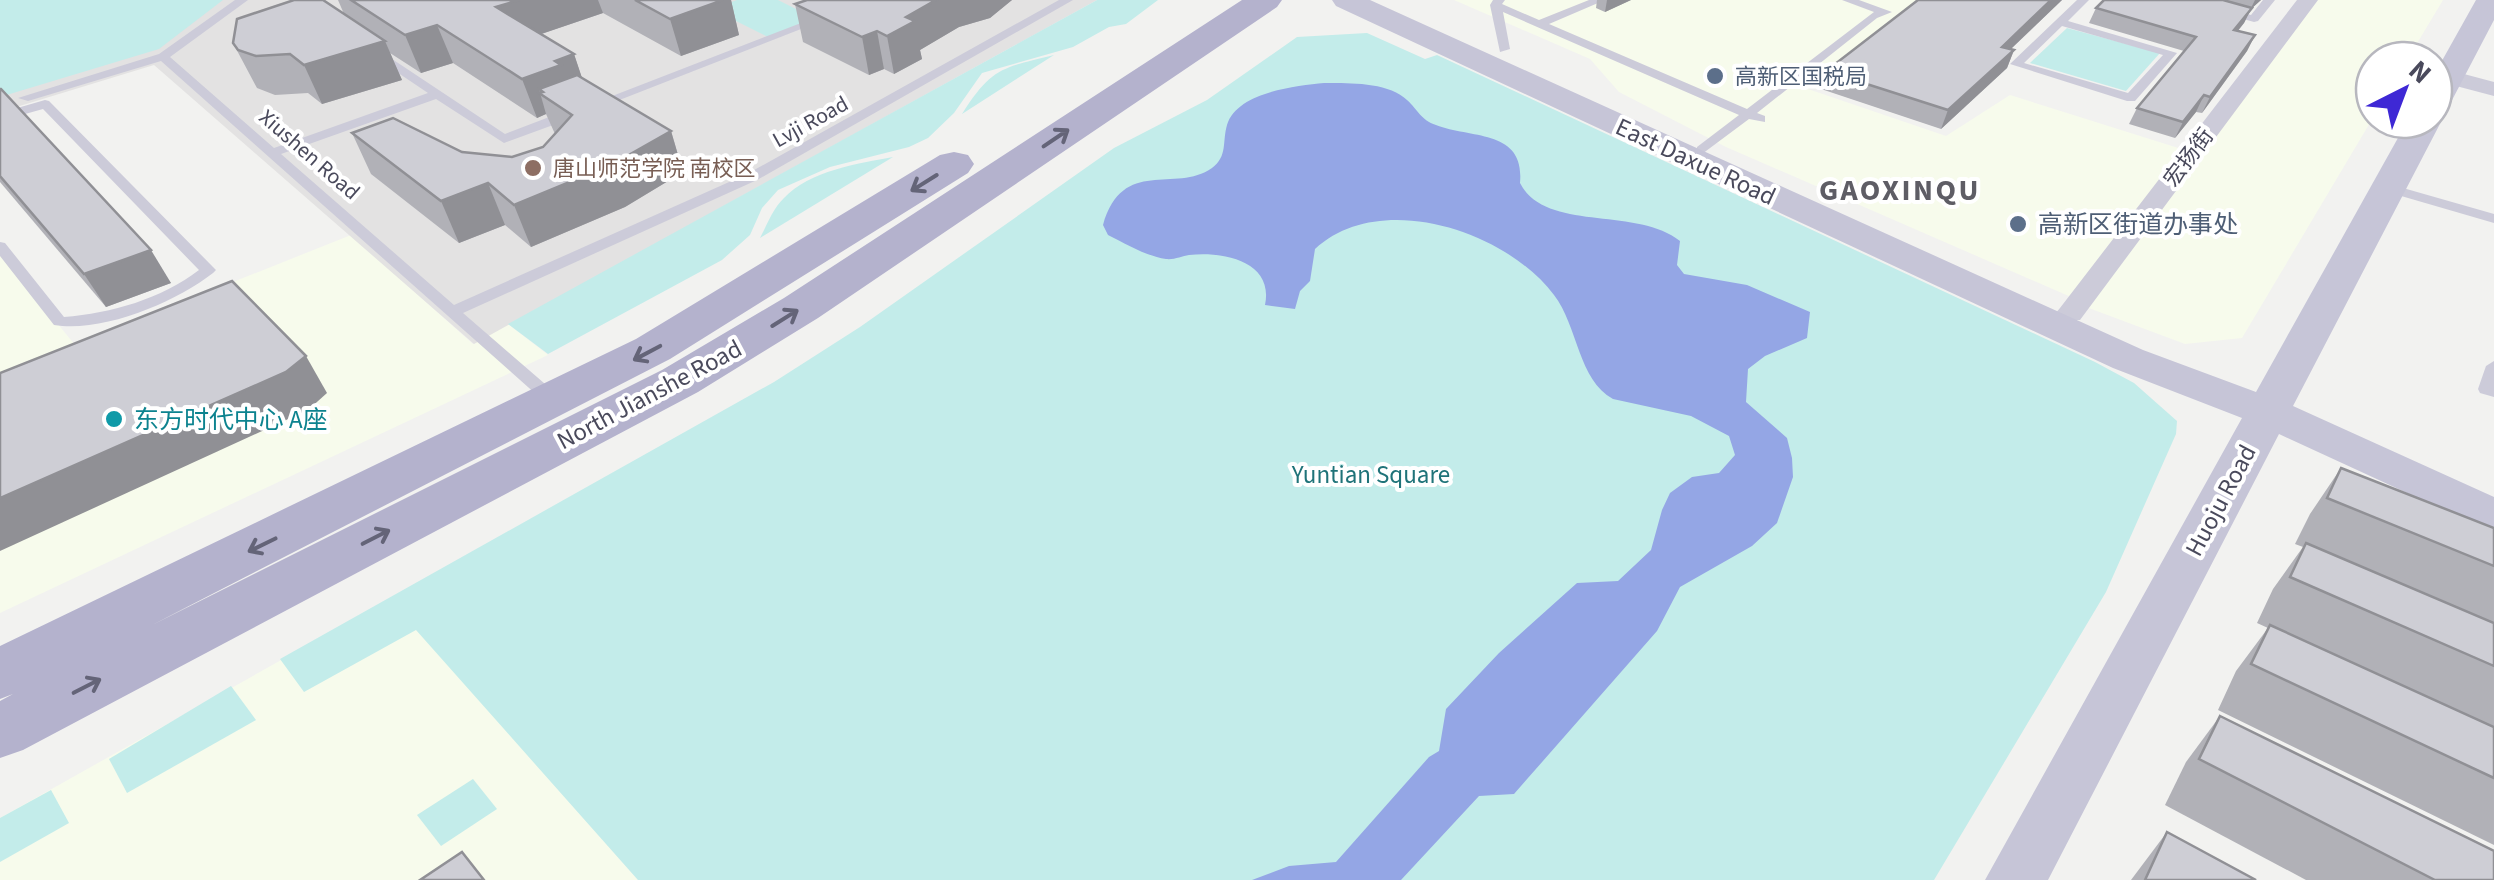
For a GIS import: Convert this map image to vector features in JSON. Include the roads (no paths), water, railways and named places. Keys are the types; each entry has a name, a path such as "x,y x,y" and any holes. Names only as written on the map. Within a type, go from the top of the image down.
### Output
{"main road":[{"name":"North Jianshe Road","path":"0,674 554,400 737,301 1213,0"},
{"name":"North Jianshe Road","path":"0,730 680,380 801,308 1265,0"}],"street":[{"name":"East Daxue Road","path":"1346,0 2128,359 2268,412"},
{"name":"East Daxue Road","path":"1392,0 1504,49 1601,106 2070,314 2196,373 2268,412 2494,516"},
{"name":"宏扬街","path":"2070,314 2308,0"},
{"path":"2454,66 2490,0"},
{"path":"2454,90 2494,89"},
{"name":"Huoju Road","path":"2016,880 2414,140"}],"lane":[{"path":"0,106 163,56 242,0"},
{"name":"Lvji Road","path":"456,310 752,177 1067,0"},
{"path":"1542,23 1599,0"},
{"path":"1708,152 1887,19 1886,12 1848,0"},
{"path":"2060,22 2171,53 2131,98 2016,64 2083,0"},
{"path":"2181,0 2254,19 2269,0"},
{"path":"1498,2 1504,49"},
{"path":"1498,2 1756,115"},
{"path":"360,42 504,139 818,15 840,12"},
{"name":"Xiushen Road","path":"163,56 554,400"},
{"path":"274,152 438,94"},
{"path":"0,118 45,104 208,270 194,283 111,316 60,322 0,246"},
{"path":"2389,188 2494,220"},
{"path":"2494,366 2486,389 2494,392"}],"water":[{"path":"1324,83 1368,85 1399,94 1431,123 1505,145 1514,153 1520,183 1532,198 1549,208 1662,231 1680,241 1677,265 1684,274 1747,285 1810,312 1807,338 1765,356 1748,369 1746,402 1787,438 1792,458 1793,477 1777,523 1752,546 1680,587 1657,631 1514,794 1479,796 1401,880 1252,880 1289,866 1336,862 1429,757 1439,751 1446,709 1499,653 1577,583 1618,581 1651,550 1670,493 1692,477 1719,473 1735,455 1729,436 1691,416 1613,399 1601,390 1585,366 1554,295 1533,272 1506,252 1474,236 1407,220 1373,222 1342,231 1315,249 1310,281 1300,291 1295,309 1265,305 1262,278 1244,262 1203,254 1166,259 1108,235 1103,225 1123,191 1137,183 1198,175 1212,168 1222,154 1227,125 1242,105 1268,93"}],"place":[{"name":"高新区国税局","path":"1715,76"},
{"name":"唐山师范学院 南校区","path":"533,168"},
{"name":"高新区街道办事处","path":"2018,224"},
{"name":"东方时代中心 A座","path":"114,419"}],"district":[{"name":"GAOXINQU","path":"1900,190"}],"park label":[{"name":"Yuntian Square","path":"1371,474"}]}
